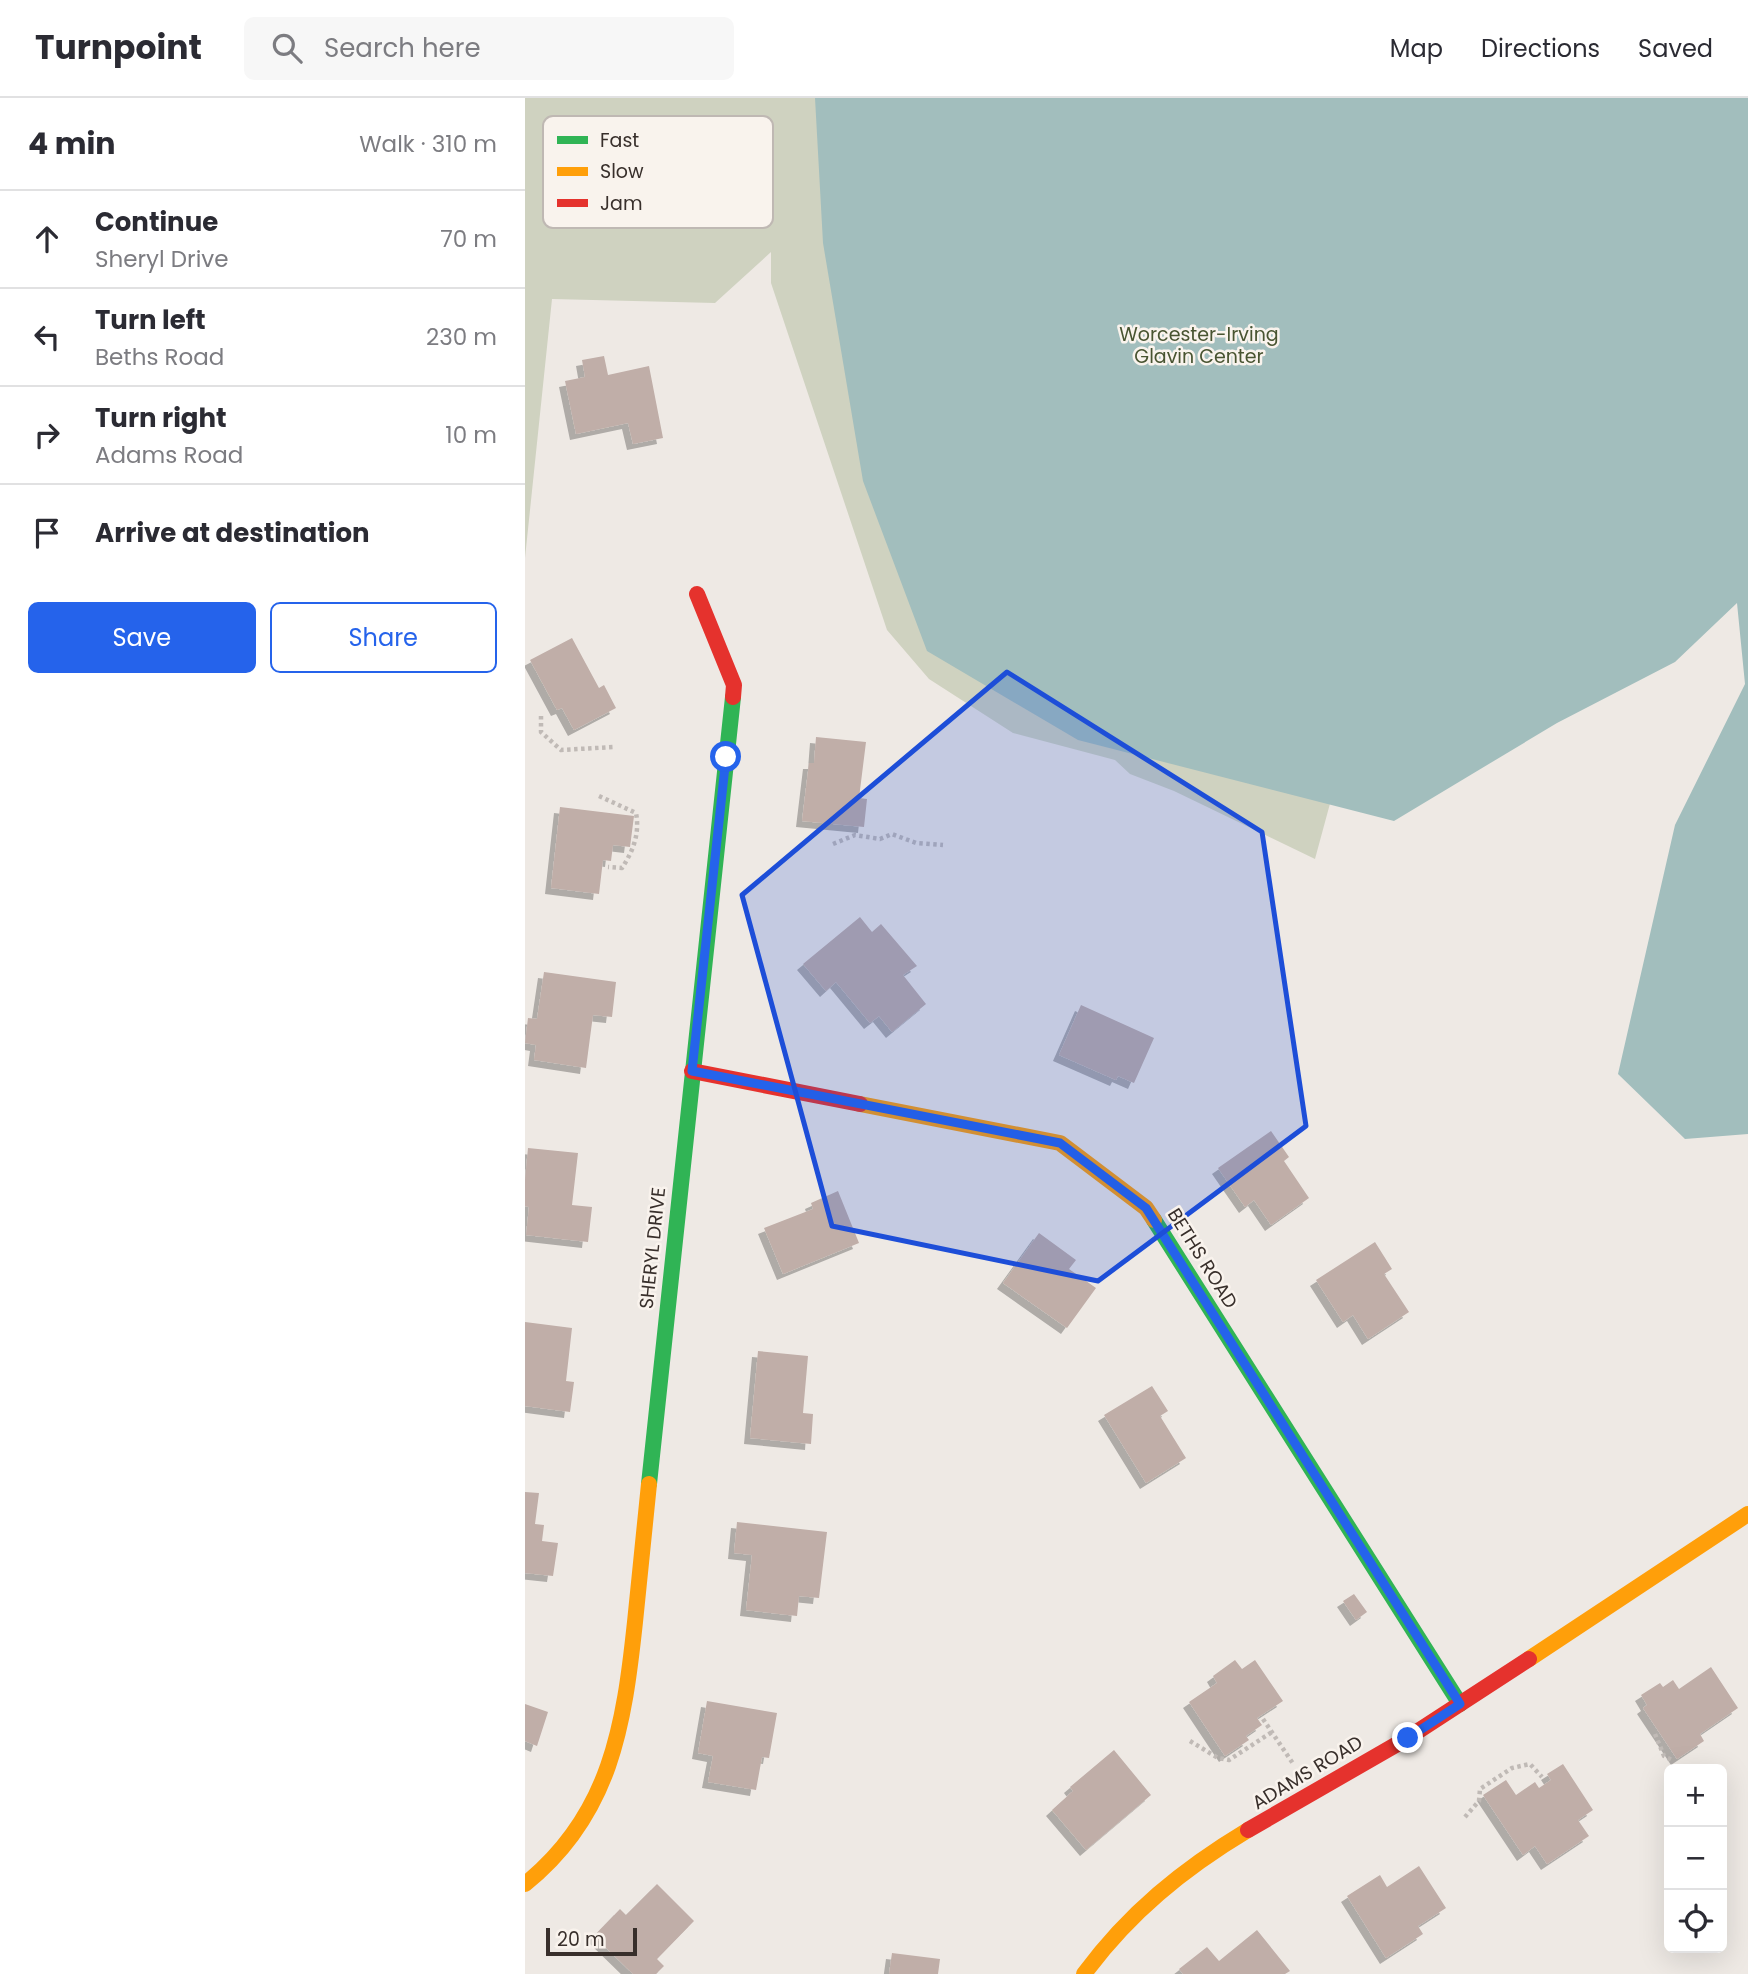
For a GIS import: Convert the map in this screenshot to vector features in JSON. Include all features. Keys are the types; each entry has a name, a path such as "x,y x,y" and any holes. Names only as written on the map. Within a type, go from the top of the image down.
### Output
{"street":[{"name":"SHERYL DRIVE","path":"525,1884 570,1838 600,1787 619,1733 630,1662 734,685 697,594"},
{"name":"BETHS ROAD","path":"692,1071 1060,1143 1146,1208 1460,1704"},
{"name":"ADAMS ROAD","path":"1084,1974 1101,1945 1136,1909 1203,1860 1460,1704 1748,1514"}],"path":[{"path":"541,716 541,732 561,750 614,747"},
{"path":"599,796 636,813 638,822 634,849 622,868 608,867"},
{"path":"833,844 855,835 880,839 891,834 916,843 943,845"},
{"path":"1263,1719 1294,1765"},
{"path":"1190,1741 1217,1758 1229,1760 1272,1732"},
{"path":"1655,1734 1664,1756 1672,1760"},
{"path":"1465,1817 1479,1801 1480,1789 1512,1768 1530,1765 1542,1777"}],"highlighted area":[{"path":"1007,672 1262,832 1306,1126 1098,1281 832,1226 742,895"}],"green space":[{"name":"Worcester-Irving Glavin Center","path":"525,98 1521,98 1315,859 1174,791 1130,774 1115,760 1013,733 929,679 887,630 771,283 771,252 715,303 552,299 525,558"}],"water":[{"path":"815,98 1748,98 1748,1134 1685,1139 1618,1074 1675,825 1745,684 1737,603 1675,662 1557,723 1394,821 1078,740 927,651 863,481 823,243"}],"building":[{"path":"604,356 608,375 649,366 663,438 633,444 628,423 576,434 565,381 585,377 582,360"},
{"path":"572,638 599,688 604,685 616,708 574,730 562,708 557,710 530,660"},
{"path":"816,737 866,742 859,798 867,799 864,827 802,821 809,763 814,763"},
{"path":"560,807 634,816 630,847 613,845 611,861 603,860 599,894 551,888"},
{"path":"860,917 872,932 881,924 917,966 903,975 926,1004 892,1032 879,1016 870,1023 836,982 826,991 803,964"},
{"path":"544,972 616,982 612,1017 593,1015 586,1068 534,1060 536,1045 525,1043 528,1018 537,1019"},
{"path":"1081,1005 1154,1038 1134,1083 1118,1076 1116,1080 1059,1055"},
{"path":"1271,1131 1289,1157 1284,1161 1309,1198 1271,1225 1254,1200 1245,1207 1218,1168"},
{"path":"528,1148 578,1153 572,1205 592,1207 588,1242 526,1235 529,1207 525,1206"},
{"path":"838,1191 859,1243 783,1274 764,1228 813,1209 811,1203"},
{"path":"1039,1233 1076,1260 1069,1269 1096,1288 1067,1328 1003,1283"},
{"path":"1375,1242 1392,1269 1384,1274 1409,1312 1368,1339 1353,1315 1343,1322 1316,1280"},
{"path":"525,1322 572,1328 566,1381 574,1382 570,1412 525,1406"},
{"path":"758,1351 808,1356 803,1413 813,1414 811,1444 750,1438"},
{"path":"1152,1386 1168,1411 1160,1416 1186,1458 1146,1483 1104,1415"},
{"path":"525,1492 539,1493 535,1524 544,1525 542,1541 558,1543 553,1576 525,1573"},
{"path":"737,1522 827,1532 819,1598 799,1596 797,1616 746,1610 752,1555 734,1553"},
{"path":"1354,1594 1367,1612 1356,1620 1343,1601"},
{"path":"1235,1660 1242,1669 1255,1660 1283,1701 1257,1718 1262,1725 1246,1736 1249,1740 1225,1756 1189,1702 1217,1683 1213,1676"},
{"path":"1711,1667 1738,1708 1700,1734 1704,1741 1677,1759 1643,1708 1647,1705 1641,1695 1660,1683 1663,1687 1673,1680 1679,1689"},
{"path":"707,1701 777,1713 769,1758 762,1757 756,1790 708,1782 713,1756 698,1753"},
{"path":"525,1704 548,1712 537,1746 525,1741"},
{"path":"1114,1750 1151,1795 1086,1850 1052,1810 1073,1791 1070,1787"},
{"path":"1563,1764 1593,1810 1578,1820 1589,1836 1547,1864 1535,1846 1523,1855 1483,1795 1506,1780 1516,1795 1535,1782 1539,1788 1551,1780 1547,1774"},
{"path":"1419,1866 1446,1908 1418,1926 1423,1934 1386,1958 1347,1896 1380,1875 1387,1887"},
{"path":"657,1884 694,1921 657,1959 664,1966 656,1974 633,1974 594,1936 620,1909 626,1915"},
{"path":"1257,1930 1290,1971 1285,1974 1183,1974 1179,1969 1207,1947 1219,1961"},
{"path":"892,1953 940,1959 938,1974 889,1974"}],"traffic: fast":[{"path":"649,1484 733,697"},
{"path":"1154,1220 1460,1704"}],"traffic: slow":[{"path":"860,1104 1060,1143 1146,1208 1154,1220"},
{"path":"525,1884 554,1857 577,1828 595,1798 608,1766 618,1732 631,1660 649,1484"},
{"path":"1529,1659 1748,1514"},
{"path":"1084,1974 1119,1931 1159,1894 1201,1860 1248,1830"}],"traffic: jam":[{"path":"697,594 734,685 733,697"},
{"path":"692,1071 860,1104"},
{"path":"1248,1830 1406,1739 1529,1659"}],"route":[{"path":"726,757 692,1071 1060,1143 1146,1208 1460,1704 1408,1738"}]}
